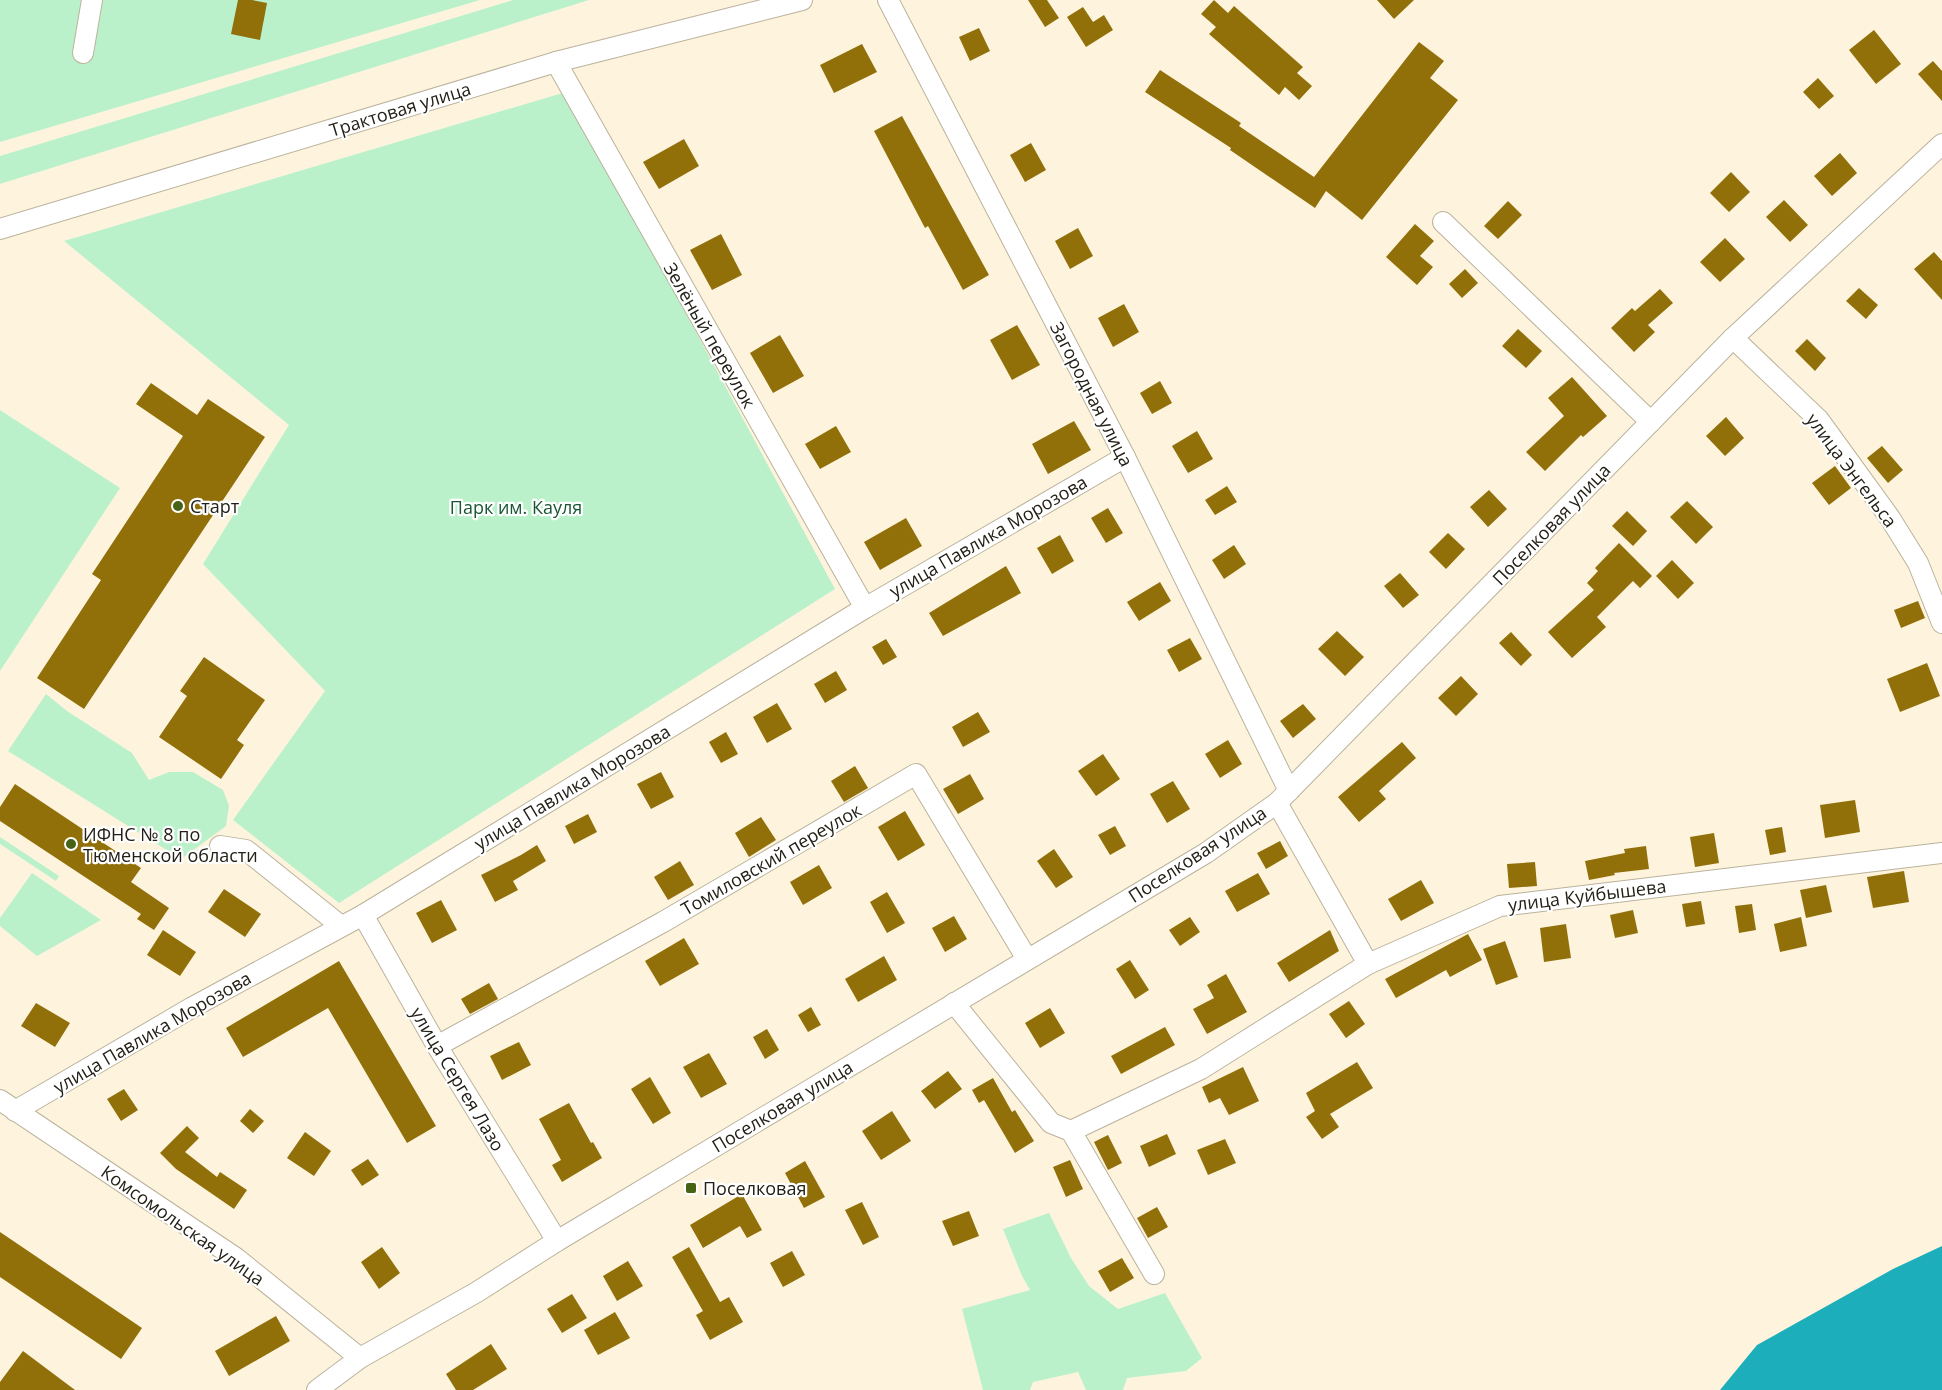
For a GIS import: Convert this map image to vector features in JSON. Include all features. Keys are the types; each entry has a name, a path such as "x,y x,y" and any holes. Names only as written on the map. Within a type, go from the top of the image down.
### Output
{"street":[{"path":"82,53 92,0"},
{"name":"Трактовая улица","path":"0,229 556,62 802,0"},
{"name":"Загородная улица","path":"888,0 1125,457 1283,797 1368,964"},
{"name":"Зелёный переулок","path":"556,62 865,608"},
{"name":"Поселковая улица","path":"317,1390 360,1358 477,1292 557,1241 1206,853 1283,797 1733,338 1942,144"},
{"path":"1443,222 1651,422"},
{"name":"улица Энгельса","path":"1733,338 1819,420 1890,518 1918,563 1942,623"},
{"name":"улица Павлика Морозова","path":"8,1105 363,915 865,608 1125,457"},
{"name":"Томиловский переулок","path":"437,1046 663,922 916,774 1027,959"},
{"path":"220,846 246,850 341,926"},
{"name":"улица Куйбышева","path":"1071,1131 1201,1069 1368,964 1500,906 1942,853"},
{"name":"улица Сергея Лазо","path":"363,915 437,1046 557,1241"},
{"path":"954,1003 1051,1123 1071,1131 1154,1274"},
{"name":"Комсомольская улица","path":"8,1105 236,1258 360,1358"}],"green space":[{"path":"0,0 480,0 0,142"},
{"path":"513,0 589,0 0,184 0,156"},
{"name":"Парк им. Кауля","path":"566,92 835,589 339,903 233,820 325,691 203,564 289,425 64,241"},
{"path":"0,410 120,488 0,671"},
{"path":"46,694 67,711 132,753 149,780 169,772 193,772 223,790 229,806 226,826 181,859 8,751"},
{"path":"0,837 59,876 56,881 0,844"},
{"path":"32,873 101,920 37,956 0,926 0,918"},
{"path":"1049,1213 1071,1258 1089,1286 1118,1309 1165,1293 1202,1358 1186,1371 1127,1378 1123,1390 1086,1390 1078,1372 1033,1382 1030,1390 983,1390 962,1309 1030,1290 1003,1229"}],"water":[{"path":"1942,1246 1942,1390 1720,1390 1757,1345 1893,1269"}],"building":[{"path":"238,0 267,3 260,40 231,34"},
{"path":"1028,0 1047,0 1059,18 1045,27"},
{"path":"1214,0 1228,13 1234,6 1303,67 1297,73 1312,86 1299,100 1285,87 1279,95 1209,34 1216,27 1201,14"},
{"path":"1377,0 1414,0 1394,19"},
{"path":"1083,7 1093,22 1104,15 1113,30 1086,47 1067,17"},
{"path":"979,28 990,51 970,61 959,37"},
{"path":"1874,30 1901,64 1876,84 1849,50"},
{"path":"1419,42 1444,61 1430,78 1458,100 1362,220 1326,191 1315,208 1230,150 1231,148 1145,92 1160,70 1241,123 1239,126 1314,177"},
{"path":"862,44 877,72 834,93 820,65"},
{"path":"1933,61 1942,71 1942,101 1918,74"},
{"path":"1818,78 1834,96 1819,109 1803,92"},
{"path":"902,116 989,275 963,290 928,226 925,228 874,131"},
{"path":"684,139 699,166 659,189 643,162"},
{"path":"1031,143 1046,170 1025,182 1010,155"},
{"path":"1840,153 1857,173 1832,196 1814,176"},
{"path":"1731,172 1750,192 1729,212 1710,193"},
{"path":"1784,200 1808,225 1790,242 1766,217"},
{"path":"1508,201 1522,215 1498,239 1484,226"},
{"path":"1415,224 1434,241 1420,256 1433,267 1417,285 1386,257"},
{"path":"1078,228 1093,256 1070,269 1055,241"},
{"path":"721,234 742,275 712,290 690,250"},
{"path":"1725,238 1745,259 1720,282 1700,262"},
{"path":"1934,252 1942,261 1942,300 1914,269"},
{"path":"1465,269 1478,283 1462,298 1449,284"},
{"path":"1859,288 1878,305 1866,319 1846,301"},
{"path":"1660,289 1673,303 1648,325 1655,332 1634,352 1611,328 1632,308 1635,311"},
{"path":"1124,304 1139,332 1113,347 1098,318"},
{"path":"1017,325 1040,365 1012,380 990,340"},
{"path":"1518,329 1542,351 1526,368 1502,346"},
{"path":"780,335 804,376 773,393 750,353"},
{"path":"1807,339 1826,358 1815,371 1795,351"},
{"path":"1572,377 1607,416 1583,437 1581,435 1545,471 1526,452 1564,416 1548,398"},
{"path":"1160,381 1172,403 1152,414 1140,393"},
{"name":"Старт","path":"151,383 197,415 208,399 265,437 84,709 37,678 101,580 92,574 183,436 136,404"},
{"path":"1726,417 1744,438 1725,456 1706,436"},
{"path":"1074,421 1091,450 1048,474 1032,444"},
{"path":"836,426 851,452 820,469 805,444"},
{"path":"1197,431 1213,459 1188,473 1172,446"},
{"path":"1882,446 1903,470 1888,483 1867,458"},
{"path":"1835,466 1851,488 1829,505 1812,483"},
{"path":"1227,486 1237,502 1215,515 1205,500"},
{"path":"1489,490 1507,509 1488,527 1470,507"},
{"path":"1687,501 1713,527 1696,544 1670,517"},
{"path":"1108,508 1123,533 1106,543 1091,518"},
{"path":"1627,511 1647,531 1633,546 1612,526"},
{"path":"906,518 922,546 880,570 864,542"},
{"path":"1448,533 1465,549 1446,569 1429,552"},
{"path":"1060,535 1074,561 1052,574 1037,548"},
{"path":"1619,543 1652,576 1640,588 1633,581 1597,617 1606,627 1572,658 1548,632 1594,590 1587,583 1598,571 1595,568"},
{"path":"1234,545 1246,564 1224,579 1212,560"},
{"path":"1672,560 1694,583 1678,599 1656,576"},
{"path":"1006,566 1021,593 943,636 929,613"},
{"path":"1400,573 1419,595 1403,608 1384,586"},
{"path":"1160,582 1171,601 1139,621 1127,602"},
{"path":"1918,601 1925,618 1901,628 1894,610"},
{"path":"1337,631 1364,657 1345,676 1318,649"},
{"path":"1511,632 1532,655 1521,666 1499,643"},
{"path":"1190,638 1202,659 1179,672 1167,650"},
{"path":"886,639 897,657 883,665 872,647"},
{"path":"204,657 265,700 237,740 244,745 221,779 159,737 187,696 180,691"},
{"path":"1927,663 1940,696 1900,712 1887,679"},
{"path":"836,671 847,690 825,703 814,684"},
{"path":"1461,676 1478,694 1456,716 1438,698"},
{"path":"777,703 792,729 767,743 753,717"},
{"path":"1303,704 1316,719 1293,738 1280,721"},
{"path":"978,712 990,732 963,747 952,727"},
{"path":"726,732 738,754 721,763 709,742"},
{"path":"1228,740 1242,764 1220,778 1205,754"},
{"path":"1402,742 1416,758 1379,791 1386,799 1359,822 1338,797"},
{"path":"1103,754 1120,779 1096,796 1078,771"},
{"path":"855,766 868,788 844,802 831,781"},
{"path":"661,772 674,797 651,809 637,784"},
{"path":"970,774 984,799 958,814 943,789"},
{"path":"1173,781 1190,809 1167,823 1150,794"},
{"name":"ИФНС № 8 по Тюменской области","path":"15,784 141,868 131,882 169,908 154,930 137,919 141,914 0,821 0,807"},
{"path":"1855,800 1860,832 1825,838 1820,805"},
{"path":"905,811 925,845 898,861 878,827"},
{"path":"588,814 597,832 574,844 565,826"},
{"path":"761,817 776,840 749,857 735,833"},
{"path":"1115,826 1126,846 1110,855 1098,835"},
{"path":"1782,827 1786,852 1770,855 1765,830"},
{"path":"1714,833 1719,863 1695,867 1690,837"},
{"path":"1280,841 1288,856 1266,869 1257,853"},
{"path":"537,845 546,861 513,881 518,890 495,902 481,875"},
{"path":"1646,846 1649,869 1614,873 1615,875 1589,880 1585,861 1625,853 1624,849"},
{"path":"1054,849 1073,877 1056,888 1037,861"},
{"path":"680,861 694,885 668,900 654,877"},
{"path":"1535,862 1537,886 1509,888 1507,864"},
{"path":"819,865 832,888 803,905 790,882"},
{"path":"1904,871 1909,902 1873,908 1867,877"},
{"path":"1258,873 1270,894 1237,912 1225,891"},
{"path":"1421,880 1434,903 1401,921 1388,899"},
{"path":"1826,885 1832,912 1806,918 1800,890"},
{"path":"224,889 261,914 245,937 208,912"},
{"path":"887,892 905,923 887,933 870,902"},
{"path":"441,900 457,930 432,943 416,913"},
{"path":"1701,901 1705,924 1686,927 1682,904"},
{"path":"1752,904 1756,930 1739,933 1735,906"},
{"path":"1633,910 1638,933 1615,938 1610,915"},
{"path":"954,916 967,939 945,952 932,928"},
{"path":"1190,917 1200,932 1180,946 1169,930"},
{"path":"1801,917 1807,946 1780,952 1774,924"},
{"path":"1566,924 1571,958 1544,962 1540,928"},
{"path":"163,930 196,952 180,976 147,955"},
{"path":"1330,930 1339,951 1289,982 1277,963"},
{"path":"1468,934 1482,960 1450,977 1446,970 1396,998 1385,979"},
{"path":"684,938 699,964 660,986 645,961"},
{"path":"1505,941 1518,977 1496,985 1483,949"},
{"path":"884,956 897,980 858,1002 845,979"},
{"path":"1130,960 1149,990 1135,999 1116,969"},
{"path":"339,961 436,1126 407,1143 328,1008 243,1057 226,1028"},
{"path":"1226,974 1247,1012 1207,1034 1193,1009 1214,998 1207,985"},
{"path":"489,983 498,999 470,1014 461,999"},
{"path":"1349,1001 1365,1024 1346,1038 1329,1014"},
{"path":"36,1003 70,1023 55,1047 21,1026"},
{"path":"811,1007 821,1025 808,1032 798,1015"},
{"path":"1050,1008 1065,1033 1040,1048 1025,1023"},
{"path":"1165,1027 1175,1045 1121,1074 1111,1056"},
{"path":"767,1029 779,1050 765,1059 753,1037"},
{"path":"519,1042 531,1065 502,1080 490,1056"},
{"path":"709,1053 727,1084 701,1098 683,1067"},
{"path":"1357,1062 1373,1088 1330,1114 1339,1127 1322,1139 1306,1117 1315,1111 1306,1093"},
{"path":"1243,1067 1259,1101 1229,1115 1220,1098 1209,1103 1202,1087"},
{"path":"948,1071 962,1089 935,1109 921,1091"},
{"path":"650,1077 671,1113 653,1124 631,1089"},
{"path":"993,1078 1012,1112 1015,1110 1034,1141 1015,1153 984,1100 979,1103 972,1090"},
{"path":"124,1089 138,1110 121,1121 107,1099"},
{"path":"569,1103 602,1158 562,1182 552,1165 561,1160 539,1119"},
{"path":"250,1109 264,1121 253,1133 240,1121"},
{"path":"892,1111 911,1141 881,1160 862,1131"},
{"path":"187,1126 199,1138 185,1152 217,1177 220,1172 247,1190 234,1209 176,1169 160,1153"},
{"path":"305,1132 331,1151 314,1176 287,1158"},
{"path":"1167,1134 1176,1154 1149,1167 1140,1146"},
{"path":"1108,1135 1122,1163 1108,1170 1094,1142"},
{"path":"1225,1139 1236,1163 1208,1175 1197,1150"},
{"path":"368,1159 379,1175 362,1186 351,1170"},
{"path":"1070,1160 1083,1189 1066,1197 1053,1167"},
{"path":"805,1161 825,1197 804,1208 785,1173"},
{"path":"742,1194 762,1230 747,1238 740,1226 703,1248 690,1225"},
{"path":"862,1202 879,1237 863,1245 845,1210"},
{"path":"1157,1207 1168,1227 1148,1238 1137,1218"},
{"path":"969,1211 979,1236 953,1246 942,1221"},
{"path":"0,1232 142,1328 121,1359 0,1277"},
{"path":"382,1247 400,1273 379,1289 361,1262"},
{"path":"689,1247 720,1302 729,1297 743,1322 710,1340 696,1315 703,1311 672,1257"},
{"path":"792,1251 805,1275 783,1287 770,1263"},
{"path":"1122,1258 1134,1278 1110,1292 1098,1271"},
{"path":"628,1261 643,1286 617,1301 603,1276"},
{"path":"572,1294 587,1318 562,1333 547,1309"},
{"path":"615,1312 630,1338 598,1355 584,1330"},
{"path":"276,1316 290,1341 229,1376 215,1351"},
{"path":"491,1344 507,1369 473,1390 456,1390 446,1374"},
{"path":"23,1351 75,1390 0,1390 0,1382"}],"place":[{"name":"Старт","path":"178,506"},
{"name":"ИФНС № 8 по Тюменской области","path":"71,844"},
{"name":"Поселковая","path":"691,1188"}]}
